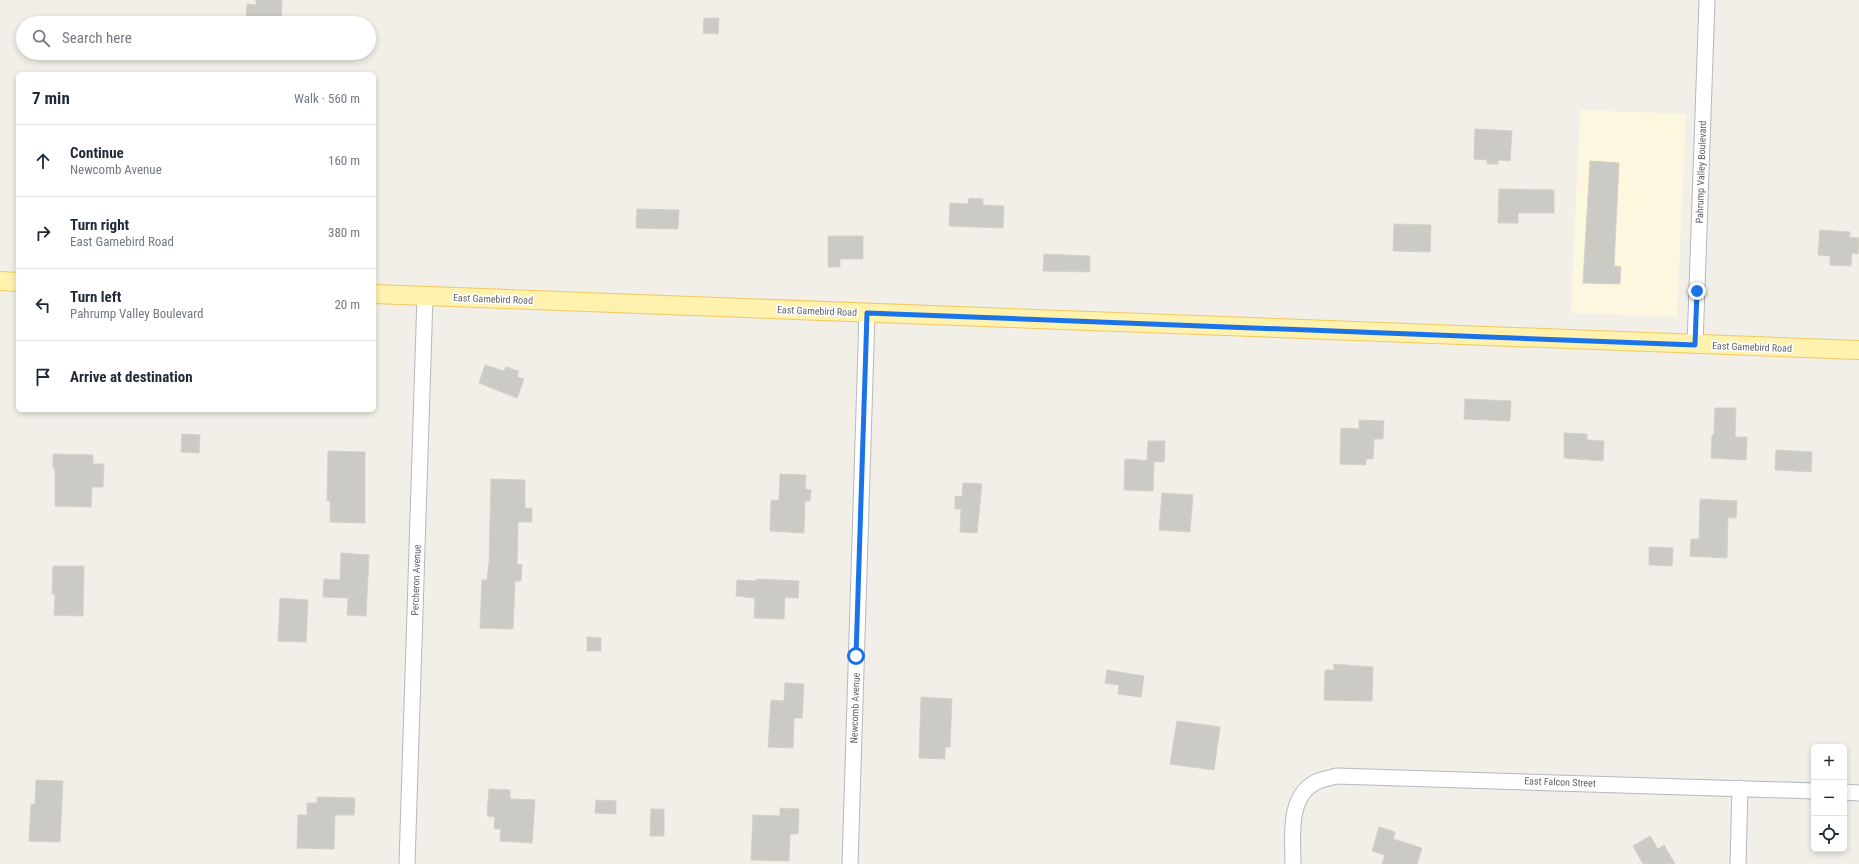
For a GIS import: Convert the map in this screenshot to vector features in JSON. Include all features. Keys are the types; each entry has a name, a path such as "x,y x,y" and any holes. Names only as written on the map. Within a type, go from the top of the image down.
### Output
{"main road":[{"path":"0,281 16,282"},
{"name":"East Gamebird Road","path":"376,294 1859,350"}],"street":[{"name":"Pahrump Valley Boulevard","path":"1695,345 1707,0"},
{"name":"Percheron Avenue","path":"407,864 425,296"},
{"name":"Newcomb Avenue","path":"850,864 867,313"},
{"name":"East Falcon Street","path":"1293,864 1296,801 1308,786 1317,781 1336,776 1811,791"},
{"path":"1738,864 1740,788"},
{"path":"1847,792 1859,792"}],"shaded area":[{"path":"1580,110 1686,114 1677,317 1571,313"}],"building":[{"path":"256,0 282,0 281,16 246,16 247,4 256,5"},
{"path":"704,18 719,18 718,34 703,33"},
{"path":"1475,129 1512,131 1510,161 1498,160 1498,164 1487,164 1487,160 1474,159"},
{"path":"1590,161 1619,163 1614,266 1621,267 1620,284 1583,283"},
{"path":"1499,189 1554,190 1554,213 1518,213 1518,223 1498,223"},
{"path":"969,198 983,199 983,205 1004,206 1003,228 949,226 950,203 968,204"},
{"path":"637,209 679,210 678,229 636,228"},
{"path":"1394,224 1431,225 1430,252 1393,251"},
{"path":"1820,230 1850,232 1849,237 1859,238 1858,254 1852,253 1851,266 1830,265 1830,256 1818,255"},
{"path":"828,236 863,236 863,259 840,259 840,267 828,267"},
{"path":"1044,254 1090,256 1090,272 1043,271"},
{"path":"485,365 504,371 506,367 519,371 517,377 524,379 517,398 479,383"},
{"path":"1465,399 1511,401 1510,421 1464,419"},
{"path":"1715,408 1736,408 1735,437 1747,437 1746,460 1711,458"},
{"path":"1359,420 1384,421 1383,439 1374,439 1373,459 1366,459 1366,465 1340,464 1341,428 1359,429"},
{"path":"1564,433 1587,434 1587,440 1604,441 1603,461 1564,458"},
{"path":"182,434 200,435 199,453 181,452"},
{"path":"1148,441 1165,441 1164,462 1147,461"},
{"path":"1776,450 1812,452 1811,472 1775,470"},
{"path":"328,451 365,452 365,523 330,522 330,501 327,501"},
{"path":"53,454 93,455 93,464 104,464 103,487 92,487 91,507 55,506 55,469 53,468"},
{"path":"1125,459 1154,461 1153,491 1124,490"},
{"path":"780,474 806,475 805,489 811,490 810,501 805,501 804,533 770,531 771,500 779,500"},
{"path":"491,479 525,480 525,508 532,508 532,522 518,522 517,564 522,565 521,581 515,581 513,629 480,628 482,580 487,580 489,563"},
{"path":"963,483 982,484 977,533 960,532 961,509 955,509 955,496 962,497"},
{"path":"1162,493 1193,495 1190,532 1159,530"},
{"path":"1700,499 1737,501 1736,518 1728,517 1727,558 1690,556 1691,539 1699,539"},
{"path":"1649,547 1673,548 1672,566 1649,565"},
{"path":"341,553 369,555 366,616 347,615 348,598 323,597 324,579 340,580"},
{"path":"53,566 84,566 83,616 54,615 55,594 52,594"},
{"path":"757,579 799,581 798,598 785,597 784,619 754,618 755,598 736,596 737,580 756,581"},
{"path":"280,598 308,600 306,642 278,641"},
{"path":"587,637 601,638 601,651 587,651"},
{"path":"1334,664 1373,667 1372,701 1324,700 1325,670 1334,670"},
{"path":"1107,670 1144,676 1141,697 1118,694 1119,685 1105,683"},
{"path":"785,683 804,684 802,718 794,718 793,748 768,747 771,700 784,701"},
{"path":"921,697 952,699 950,747 945,747 945,759 919,758"},
{"path":"1177,721 1220,727 1214,770 1170,764"},
{"path":"36,780 63,781 60,842 29,841 31,804 35,804"},
{"path":"489,789 510,790 510,799 535,800 532,843 500,841 501,829 494,829 495,817 487,816"},
{"path":"317,797 355,798 354,815 335,815 334,849 297,848 298,815 307,815 307,803 317,803"},
{"path":"596,800 616,801 616,814 595,813"},
{"path":"780,808 799,809 798,834 790,834 789,861 751,860 753,815 780,816"},
{"path":"651,809 664,809 664,836 650,836"},
{"path":"1379,827 1395,832 1393,839 1422,848 1417,864 1382,864 1385,855 1372,851"},
{"path":"1650,836 1658,849 1664,845 1675,864 1643,864 1633,846"}],"route":[{"path":"856,656 867,313 1695,345 1697,291"}]}
